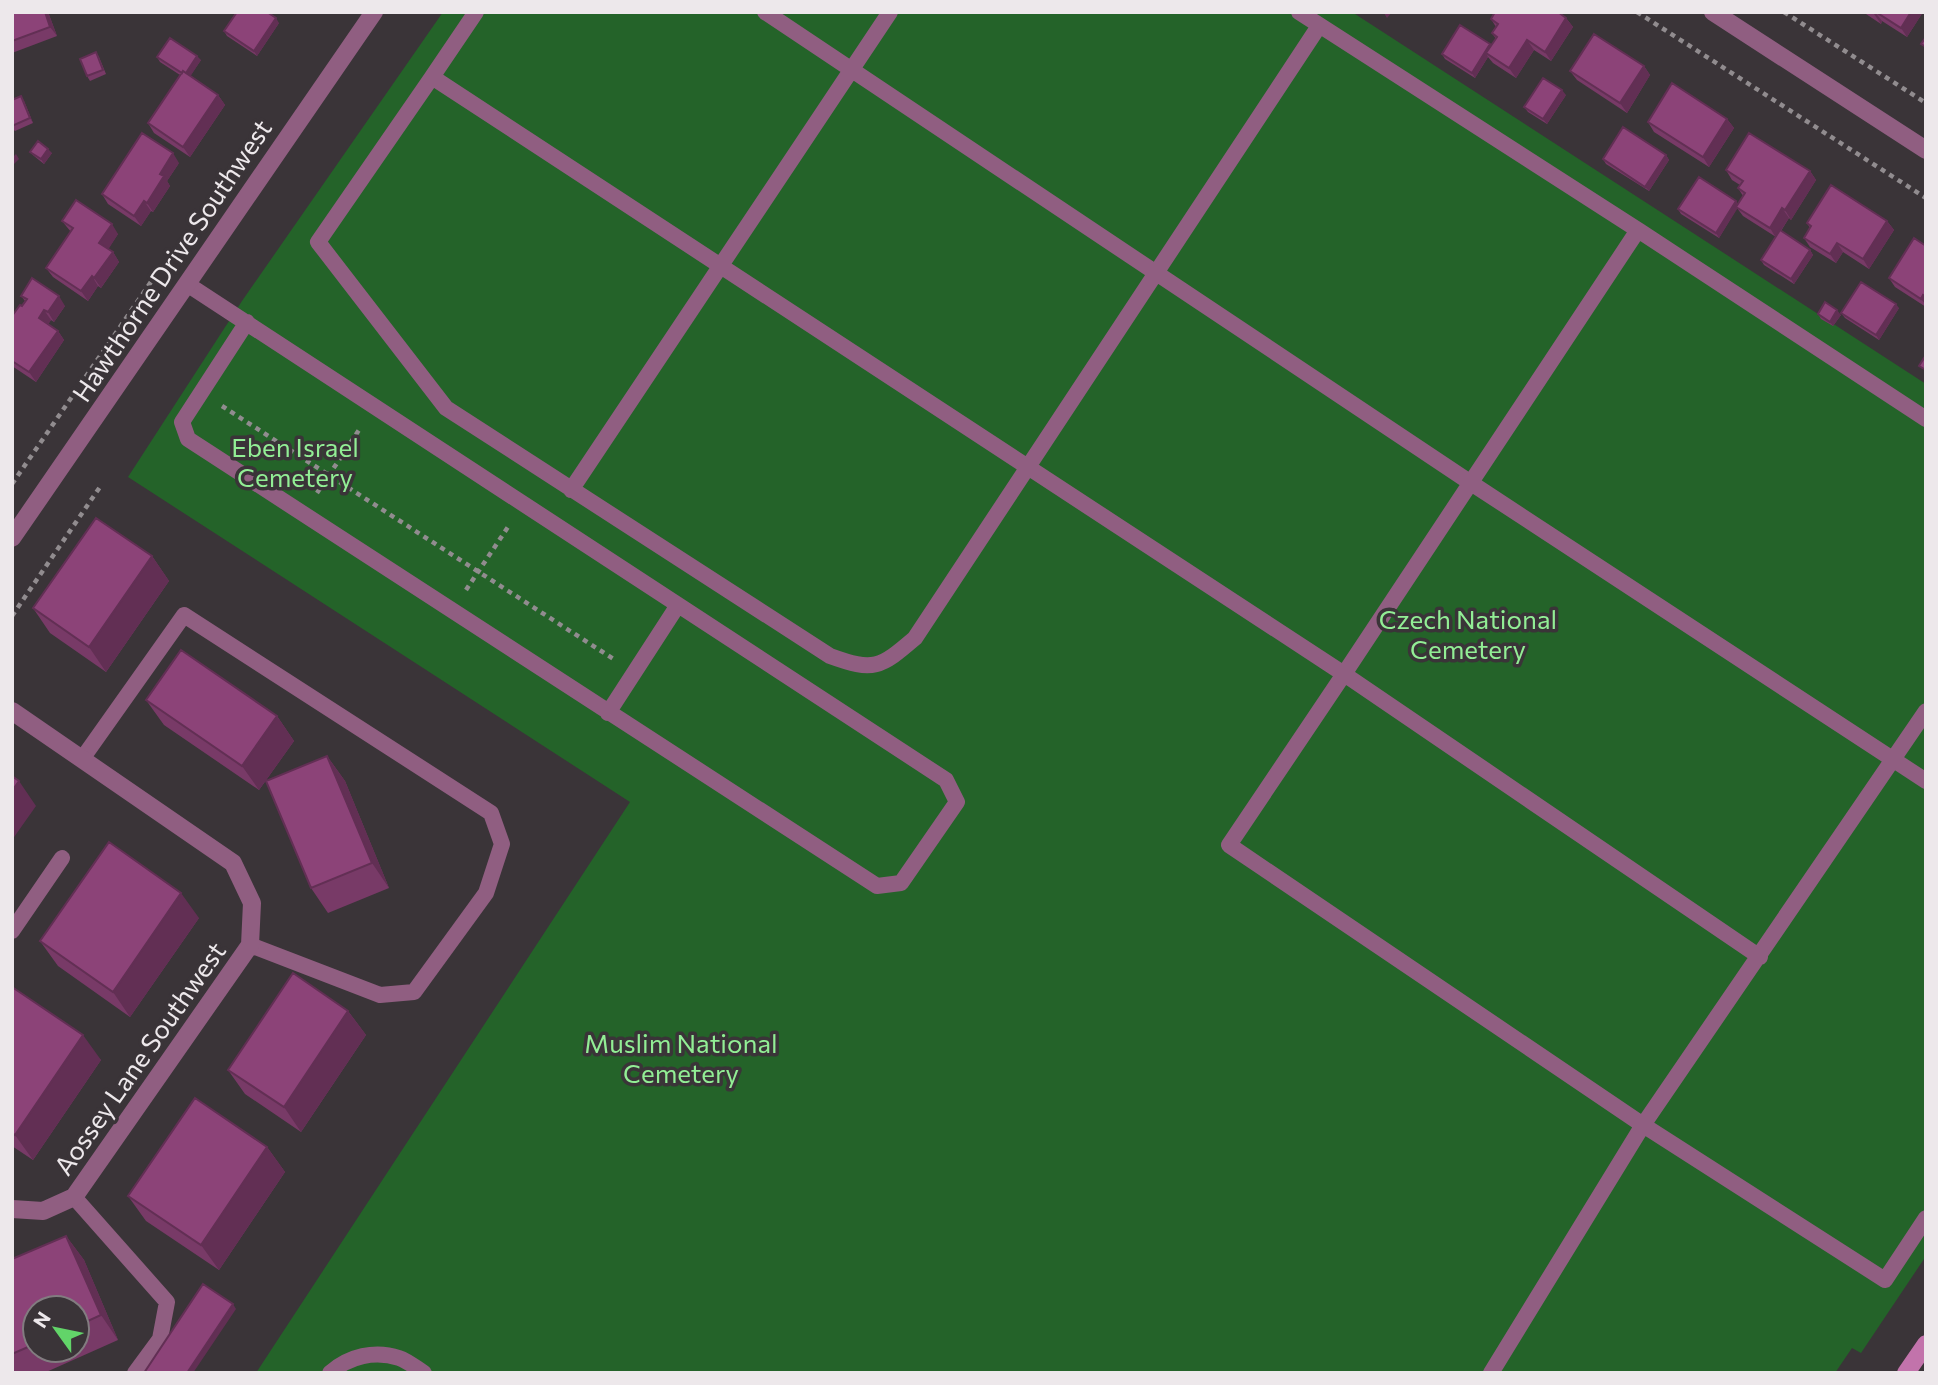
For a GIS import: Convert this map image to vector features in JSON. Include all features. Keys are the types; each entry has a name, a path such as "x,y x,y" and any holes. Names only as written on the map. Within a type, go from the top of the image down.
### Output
{"street":[{"name":"Hawthorne Drive Southwest","path":"12,538 374,12"},
{"path":"1713,12 1926,150"},
{"name":"Aossey Lane Southwest","path":"12,711 233,863 253,903 250,945 74,1197 43,1211 12,1209"},
{"path":"1906,1373 1926,1344"}],"lane":[{"path":"476,12 318,242 446,408 830,656 858,666 888,662 915,638 1319,26"},
{"path":"765,12 1471,483 1926,781"},
{"path":"571,490 890,12"},
{"path":"1299,12 1926,419"},
{"path":"432,77 1344,674 1760,957"},
{"path":"1638,230 1229,845 1643,1125 1885,1280 1926,1218"},
{"path":"187,284 247,323 375,407 524,504 946,780 957,802 901,883 877,886 188,439 182,422 247,323"},
{"path":"608,713 678,605"},
{"path":"82,759 184,615 491,813 502,844 486,893 414,992 380,995 250,945"},
{"path":"1491,1373 1643,1125 1926,711"},
{"path":"12,931 62,858"},
{"path":"74,1197 167,1302 160,1339 135,1373"},
{"path":"330,1373 341,1363 370,1354 400,1358 424,1373"}],"path":[{"path":"1637,12 1926,198"},
{"path":"1784,12 1926,103"},
{"path":"12,484 155,276"},
{"path":"201,393 634,673"},
{"path":"303,514 375,407"},
{"path":"12,616 102,484"},
{"path":"452,611 524,504"}],"green space":[{"name":"Czech National Cemetery","path":"443,12 1352,12 1926,384 1926,1256 1861,1353 1852,1348 1835,1373 256,1373 630,802 128,477 242,301"}],"building":[{"path":"12,12 45,12 50,27 12,41"},
{"path":"237,12 267,12 276,18 254,51 224,31"},
{"path":"1495,12 1558,12 1566,18 1545,52 1527,40 1509,68 1486,53 1497,37 1492,33 1498,24 1491,19"},
{"path":"1876,12 1911,12 1901,28"},
{"path":"1460,25 1490,44 1472,73 1442,54"},
{"path":"1594,34 1644,66 1620,103 1570,71"},
{"path":"170,38 197,56 186,73 157,57"},
{"path":"96,52 103,70 87,76 80,59"},
{"path":"183,71 218,95 183,147 148,123"},
{"path":"1543,78 1562,90 1543,119 1524,107"},
{"path":"1672,83 1727,119 1703,157 1648,122"},
{"path":"21,96 30,118 12,126 12,100"},
{"path":"1623,127 1666,155 1645,187 1603,159"},
{"path":"142,133 173,153 160,174 164,176 147,203 144,201 134,216 102,194"},
{"path":"1749,133 1810,171 1770,228 1736,207 1745,193 1738,188 1743,181 1726,170"},
{"path":"38,141 48,149 41,159 30,152"},
{"path":"1699,177 1736,201 1716,233 1678,209"},
{"path":"1831,185 1887,221 1863,259 1837,243 1830,254 1804,238 1811,226 1807,223"},
{"path":"76,200 112,224 99,243 113,252 81,291 46,268 73,228 62,221"},
{"path":"1780,230 1810,250 1791,279 1761,260"},
{"path":"1914,238 1926,246 1926,297 1923,295 1921,299 1889,278"},
{"path":"32,278 59,296 48,312 44,310 39,318 58,331 29,372 12,361 12,316 27,299 21,296"},
{"path":"1861,282 1896,304 1876,335 1841,313"},
{"path":"1825,302 1837,310 1830,322 1818,314"},
{"path":"1926,355 1926,370 1919,366"},
{"path":"96,518 152,556 89,647 33,608"},
{"path":"181,650 277,716 242,766 146,700"},
{"path":"327,756 372,863 311,888 266,781"},
{"path":"12,776 19,781 12,791"},
{"path":"109,842 181,893 113,992 40,941"},
{"path":"293,973 348,1011 284,1107 228,1070"},
{"path":"12,987 83,1035 15,1135 12,1133"},
{"path":"195,1098 267,1147 201,1245 128,1196"},
{"path":"66,1236 101,1315 91,1320 91,1294 21,1294 21,1350 12,1354 12,1259"},
{"path":"203,1284 233,1304 187,1373 144,1373"}],"park label":[{"name":"Eben Israel Cemetery","path":"295,461"},
{"name":"Muslim National Cemetery","path":"681,1057"}]}
